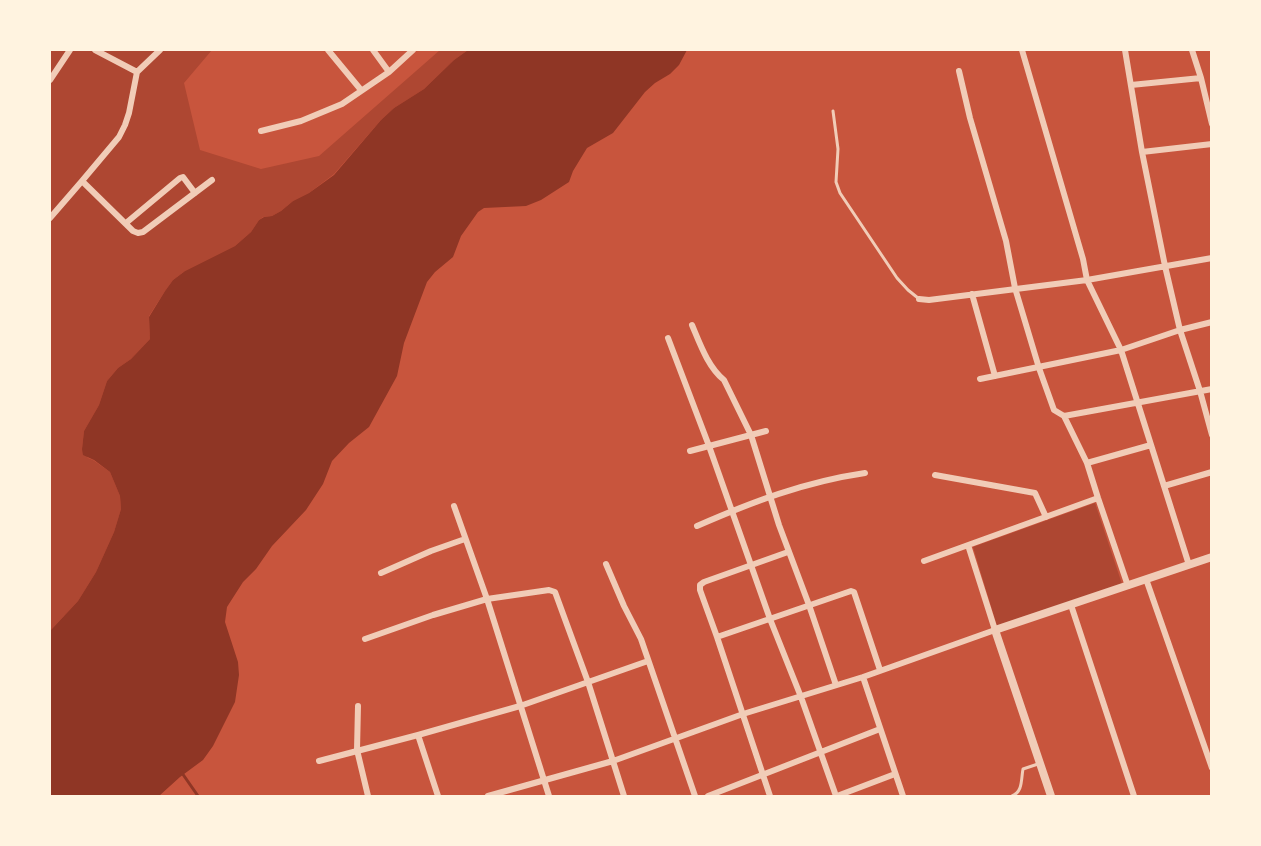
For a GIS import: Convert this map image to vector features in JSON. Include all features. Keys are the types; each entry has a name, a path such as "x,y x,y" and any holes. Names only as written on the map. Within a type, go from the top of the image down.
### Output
{"street":[{"path":"50,80 70,50"},
{"path":"95,50 137,72"},
{"path":"50,218 118,137 129,113 137,72 160,50"},
{"path":"328,50 361,90"},
{"path":"373,50 389,72"},
{"path":"261,131 301,121 342,104 389,72 413,50"},
{"path":"1022,50 1083,259 1087,280 1121,350 1189,565"},
{"path":"1125,50 1142,152 1165,266 1180,330 1212,435"},
{"path":"1192,50 1209,102 1212,124"},
{"path":"959,71 1006,241 1015,288 1039,368 1054,410 1064,416 1087,463 1128,586"},
{"path":"1131,86 1201,78"},
{"path":"1142,152 1212,144"},
{"path":"126,223 180,178 186,179 195,193"},
{"path":"82,181 133,231 138,233 143,232 212,180"},
{"path":"919,299 929,300 1087,280 1212,258"},
{"path":"972,294 995,376"},
{"path":"980,379 1121,350 1212,322"},
{"path":"692,325 703,351 718,375 724,380 751,435 788,552 836,685"},
{"path":"668,338 836,796 895,774"},
{"path":"1064,416 1212,389"},
{"path":"690,451 766,431"},
{"path":"1087,463 1151,445"},
{"path":"1164,486 1212,472"},
{"path":"697,526 769,496 822,481 865,473"},
{"path":"935,475 1035,493 1046,517"},
{"path":"924,561 1098,498"},
{"path":"454,506 487,599 549,796"},
{"path":"381,573 431,550 465,539"},
{"path":"968,545 1051,796"},
{"path":"771,796 700,585 788,552"},
{"path":"488,796 613,761 743,714 801,697 1212,557"},
{"path":"606,564 640,639 695,796"},
{"path":"1146,579 1212,768"},
{"path":"364,639 487,599 549,590 555,592 588,682 624,796"},
{"path":"717,637 851,591 854,592 880,670"},
{"path":"1071,605 1134,796"},
{"path":"319,760 520,706 648,661"},
{"path":"863,676 903,796"},
{"path":"358,706 357,750 368,796"},
{"path":"708,796 880,729"},
{"path":"418,735 438,796"}],"lane":[{"path":"833,111 838,149 836,182 840,193 897,278 919,299"},
{"path":"1012,796 1017,795 1021,788 1023,769 1040,763"}],"shaded area":[{"path":"50,50 212,50 184,83 200,150 261,169 319,156 440,50 468,50 454,60 424,89 394,108 381,120 334,174 281,211 272,216 263,217 235,246 185,271 173,280 165,291 149,316 150,339 107,381 99,405 84,431 82,449 88,458 110,472 120,496 121,509 114,532 96,572 78,601 50,631"},
{"path":"468,50 687,50 679,65 645,92 613,133 587,148 569,182 541,200 526,206 484,208 478,212 461,236 453,257 427,282 404,343 397,376 369,427 332,461 323,484 306,510 272,546 256,569 243,582 227,607 225,622 238,662 239,675 235,702 213,746 203,760 159,796 50,796 50,631 78,601 96,572 114,532 121,509 120,496 110,472 83,455 82,449 84,431 99,405 107,381 150,339 149,317 173,280 185,271 235,246 251,232 259,220 281,211 334,175 381,120 394,108 424,89 454,60"},
{"path":"1095,503 1122,584 997,626 973,547"}],"waterway":[{"path":"182,773 198,796"}]}
